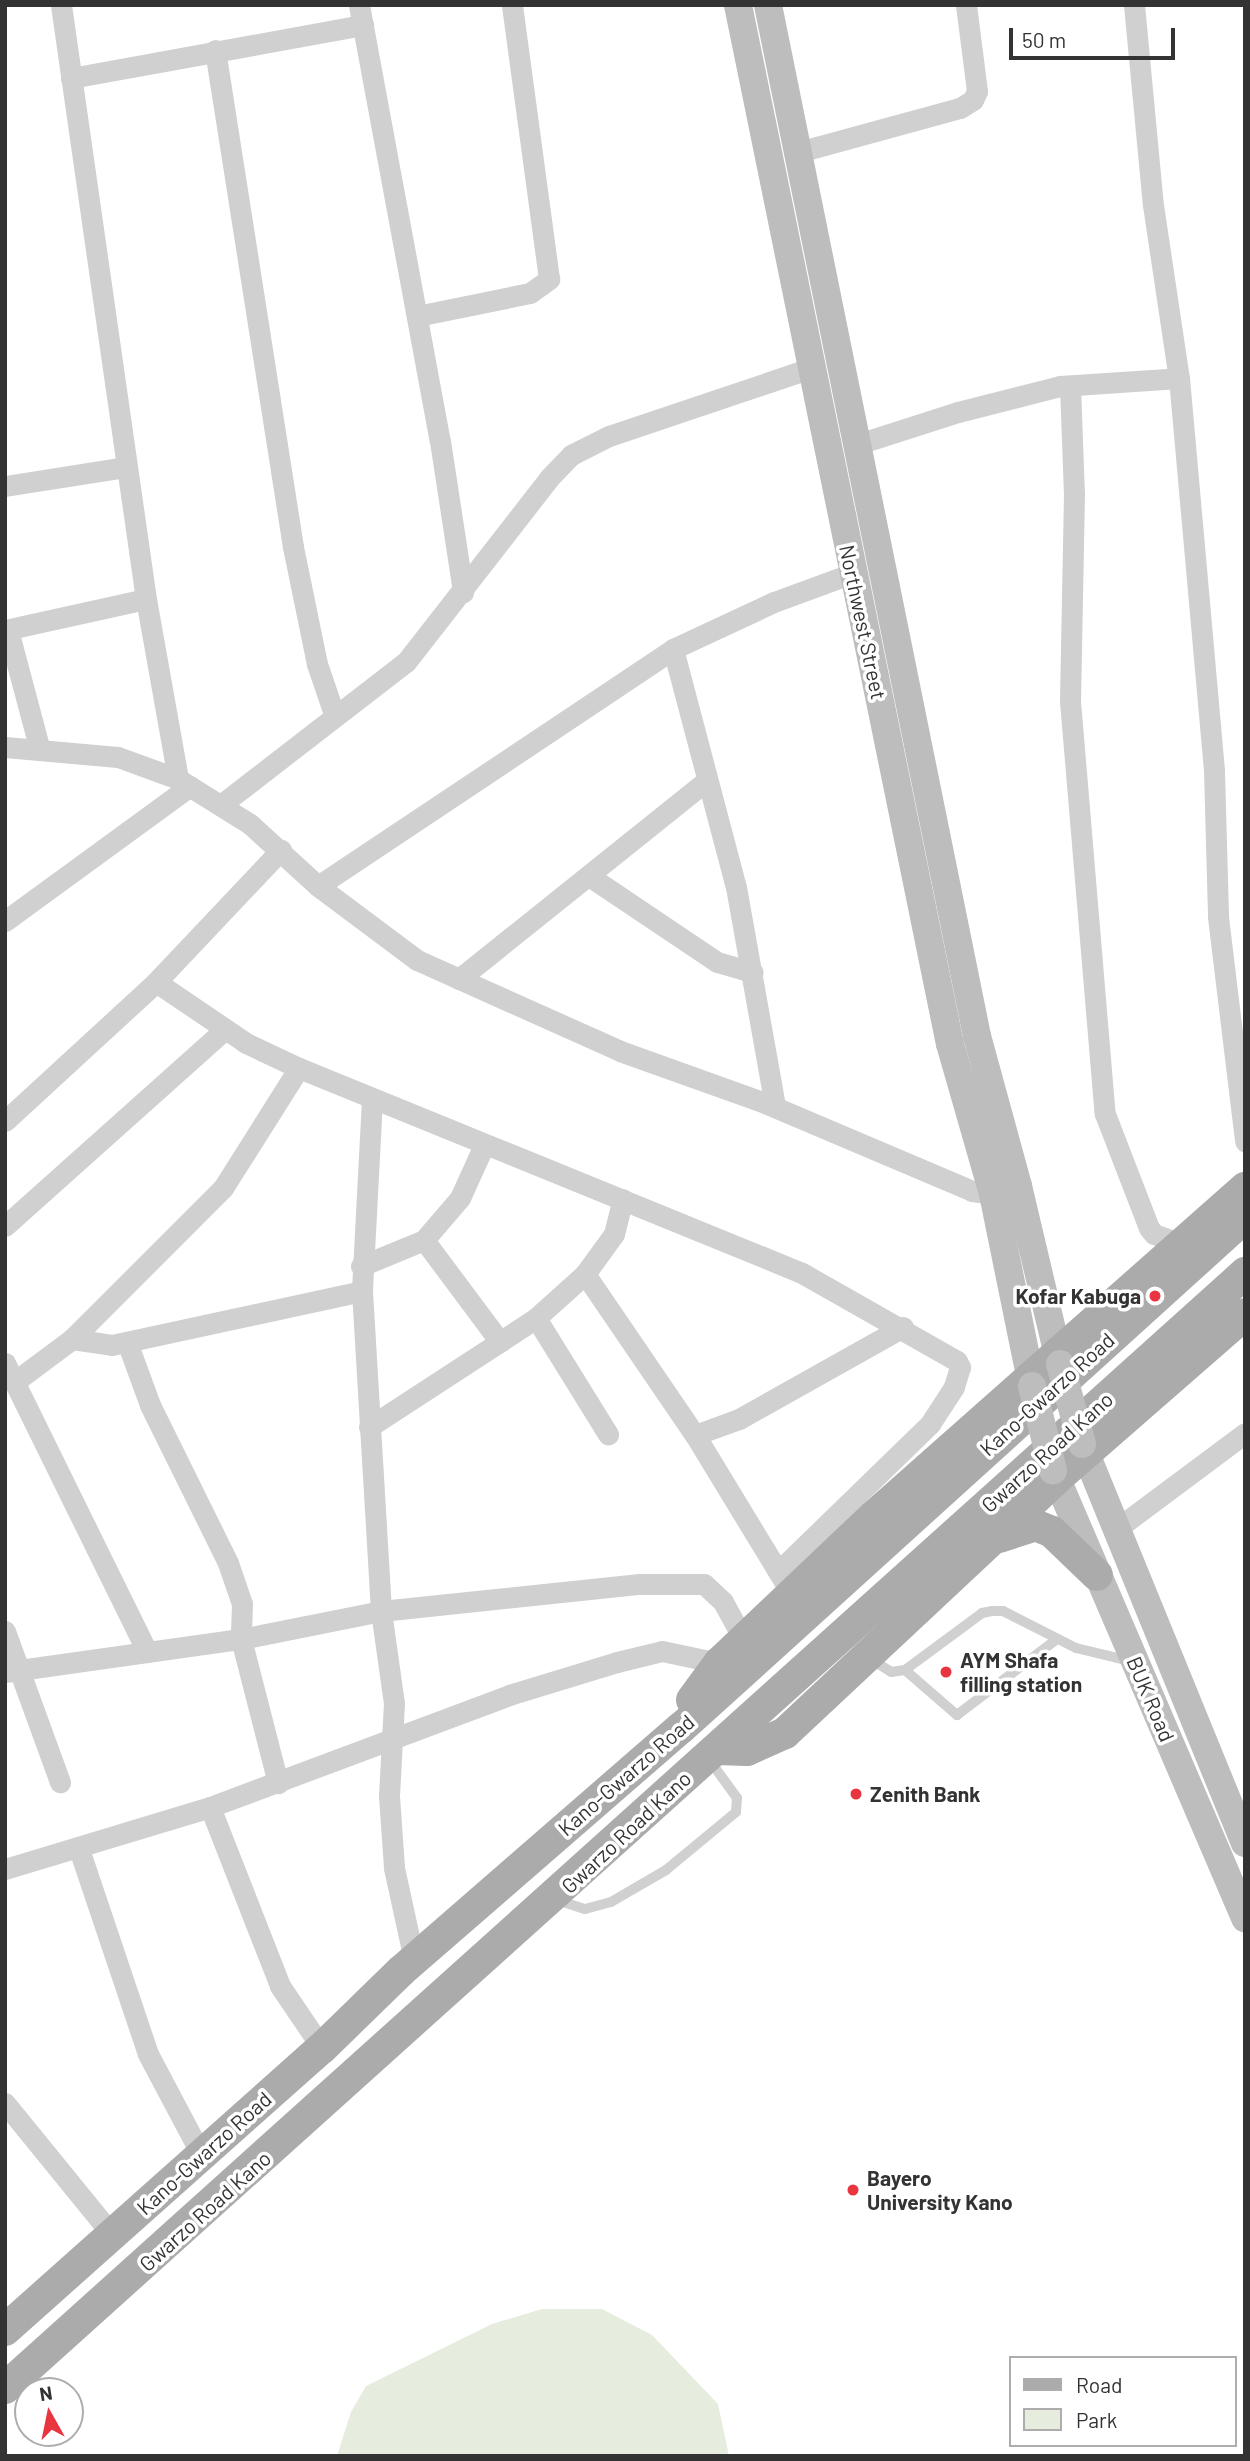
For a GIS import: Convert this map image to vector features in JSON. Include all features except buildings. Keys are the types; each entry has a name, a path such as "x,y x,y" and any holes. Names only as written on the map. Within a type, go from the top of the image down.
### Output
{"main road":[{"name":"Northwest Street","path":"738,5 950,1044 993,1194 1015,1232"},
{"name":"Northwest Street","path":"768,5 795,153 1015,1232"},
{"path":"681,1728 691,1702 719,1663 744,1640 785,1583 1058,1358 1245,1188"},
{"name":"Kano-Gwarzo Road","path":"5,2330 322,2048 414,1960 681,1728 1245,1217"},
{"name":"BUK Road","path":"1015,1232 1058,1358 1084,1449 1245,1843"},
{"name":"BUK Road","path":"1015,1232 1030,1380 1054,1475 1245,1919"},
{"name":"Gwarzo Road Kano","path":"5,2388 554,1899 712,1753 1245,1273"},
{"path":"712,1753 747,1750 768,1744 869,1658 995,1540 1054,1475 1245,1314"},
{"path":"995,1540 1035,1525 1052,1532 1097,1575"}],"street":[{"path":"61,5 146,598 183,782"},
{"path":"417,316 530,293 549,279 512,5"},
{"path":"795,153 960,108 973,100 977,90 966,5"},
{"path":"1134,5 1153,205 1178,378 1214,771 1218,917 1245,1141"},
{"path":"71,78 215,50 361,15 417,316 463,592"},
{"path":"215,50 293,547 317,664 334,714"},
{"path":"222,804 334,714 406,662 549,478 571,455 609,436 811,368"},
{"path":"855,445 958,412 1070,386 1178,378"},
{"path":"1070,386 1074,493 1070,701 1105,1114 1149,1227 1154,1234 1181,1244"},
{"path":"5,486 127,467"},
{"path":"318,886 673,649 774,603 853,573"},
{"path":"40,750 6,630 146,598"},
{"path":"673,649 736,887 775,1107"},
{"path":"5,747 118,757 183,782 222,804 281,850 318,886 417,960 620,1051 775,1107 972,1191 993,1194"},
{"path":"459,979 707,780"},
{"path":"5,921 183,782"},
{"path":"5,1121 156,982 281,850"},
{"path":"589,876 717,962 753,972"},
{"path":"156,982 224,1030 299,1068 802,1273 903,1327 957,1361 960,1367 954,1387 930,1424 785,1583 695,1436 585,1274"},
{"path":"5,1226 224,1030"},
{"path":"147,1652 11,1372 72,1339 223,1188 299,1068"},
{"path":"372,1099 361,1266 362,1291 381,1611 394,1703 389,1796 394,1868 414,1960"},
{"path":"361,1266 424,1240 460,1198 484,1145"},
{"path":"369,1427 536,1318 585,1274 614,1234 623,1199"},
{"path":"424,1240 500,1342"},
{"path":"72,1339 93,1344 127,1342 362,1291"},
{"path":"536,1318 608,1434"},
{"path":"695,1436 739,1419 903,1327"},
{"path":"127,1342 150,1405 228,1563 242,1604 241,1639 278,1783"},
{"path":"1115,1530 1245,1433"},
{"path":"12,1672 241,1639 381,1611 605,1585 704,1584 723,1602 744,1640"},
{"path":"5,1631 12,1672 60,1782"},
{"path":"5,1869 79,1849 210,1807 393,1741 509,1695 632,1657 662,1651 719,1663"},
{"path":"210,1807 281,1986 322,2048"},
{"path":"79,1849 148,2054 201,2154"},
{"path":"5,2103 113,2236"}],"lane":[{"path":"869,1658 891,1672 905,1670 982,1613 1003,1611 1057,1639 1101,1656 1134,1661"},
{"path":"905,1670 950,1713 962,1714 1057,1639"},
{"path":"554,1899 585,1909 611,1902 666,1870 736,1812 737,1798 712,1753"}],"green space":[{"path":"542,2309 602,2309 652,2335 718,2404 729,2456 337,2456 351,2412 366,2386 492,2324"}],"place":[{"name":"Kofar Kabuga","path":"1155,1296"},
{"name":"AYM Shafa filling station","path":"946,1672"},
{"name":"Zenith Bank","path":"856,1794"},
{"name":"Bayero University Kano","path":"853,2190"}]}
